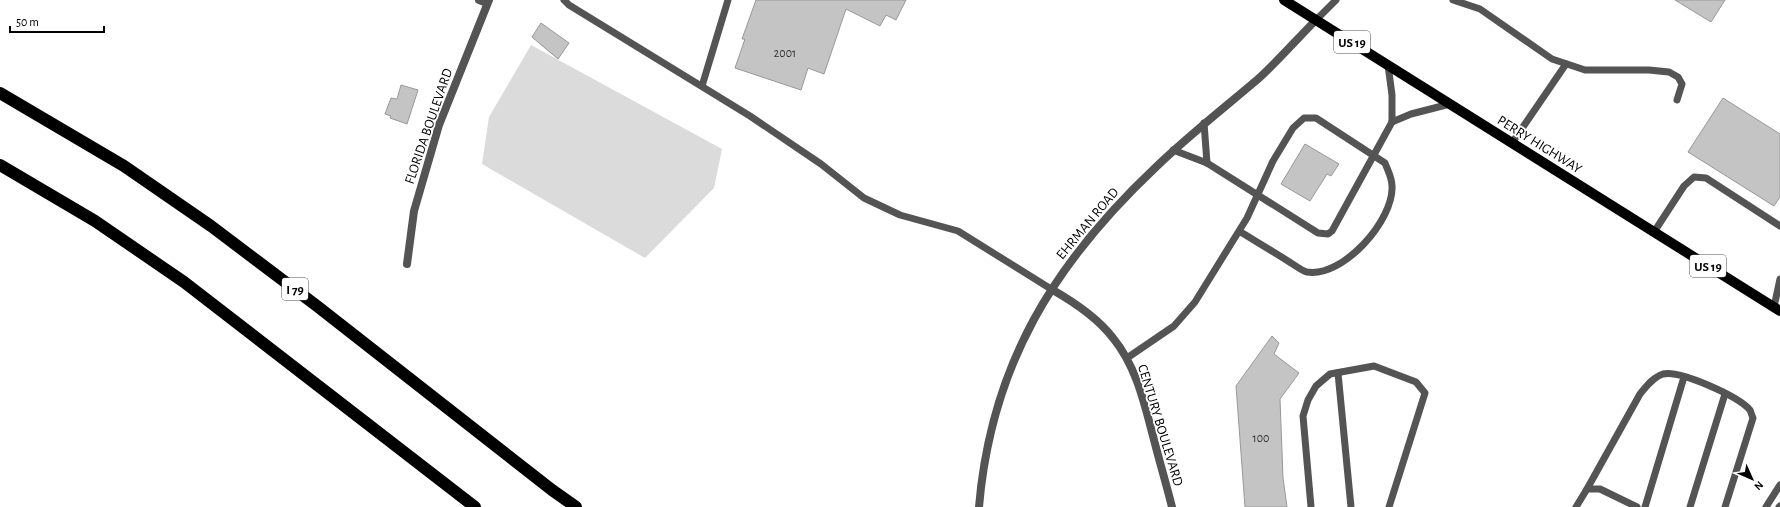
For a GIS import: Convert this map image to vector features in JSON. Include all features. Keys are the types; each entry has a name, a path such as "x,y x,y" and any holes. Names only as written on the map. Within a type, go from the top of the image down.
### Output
{"highway":[{"name":"I 79","path":"0,93 124,166 211,226 317,306 576,507"},
{"path":"0,165 95,221 184,282 475,507"}],"main road":[{"name":"PERRY HIGHWAY","path":"1284,0 1777,309"}],"street":[{"path":"479,0 488,1"},
{"name":"FLORIDA BOULEVARD","path":"406,264 414,211 439,125 488,1"},
{"name":"EHRMAN ROAD","path":"980,507 986,454 1001,393 1026,333 1051,289 1092,234 1135,188 1173,150 1258,78 1316,20"},
{"name":"CENTURY BOULEVARD","path":"1051,289 1077,305 1103,327 1127,358 1145,406 1172,507"}],"lane":[{"path":"564,0 568,5 702,86 797,147 864,198 900,215 958,231 1051,289"},
{"path":"702,86 728,0"},
{"path":"1316,20 1336,0"},
{"path":"1453,0 1480,10 1552,59 1566,64 1585,70 1649,70 1669,72 1678,77 1682,84 1677,100"},
{"path":"1512,143 1566,64"},
{"path":"1173,150 1207,163 1318,233 1328,234 1332,231 1392,122 1392,94 1388,65"},
{"path":"1392,122 1411,114 1450,104"},
{"path":"1127,358 1174,326 1195,302 1247,218 1277,154 1293,128 1304,118 1316,118 1385,163 1393,187 1388,208 1370,238 1350,257 1334,268 1320,272 1306,272 1239,231"},
{"path":"1204,124 1207,163"},
{"path":"1654,232 1684,186 1694,178 1706,178 1780,226"},
{"path":"1777,309 1780,279"},
{"path":"1311,507 1303,416 1308,400 1316,386 1330,374 1374,366 1416,382 1425,393 1389,507"},
{"path":"1338,373 1351,507"},
{"path":"1576,507 1640,394 1650,382 1662,375 1674,374 1703,383 1742,403 1750,410 1753,418 1725,507"},
{"path":"1645,507 1684,377"},
{"path":"1690,507 1725,394"},
{"path":"1766,507 1780,485"},
{"path":"1587,489 1600,489 1638,507"}],"shaded area":[{"path":"531,45 722,149 714,188 645,258 482,164 489,117"}],"building":[{"path":"756,0 906,0 896,20 886,15 880,26 846,9 824,74 808,68 801,90 735,68 745,39 742,39"},
{"path":"1675,0 1725,0 1711,22"},
{"path":"541,23 569,43 558,59 532,37"},
{"path":"401,85 418,90 407,124 390,118 391,116 385,114 391,98 397,99"},
{"path":"1723,98 1780,134 1780,197 1774,206 1688,152"},
{"path":"1305,144 1339,164 1331,176 1327,174 1310,201 1281,184"},
{"path":"1272,336 1279,343 1274,354 1299,373 1280,399 1283,478 1287,507 1245,507 1236,386"}]}
